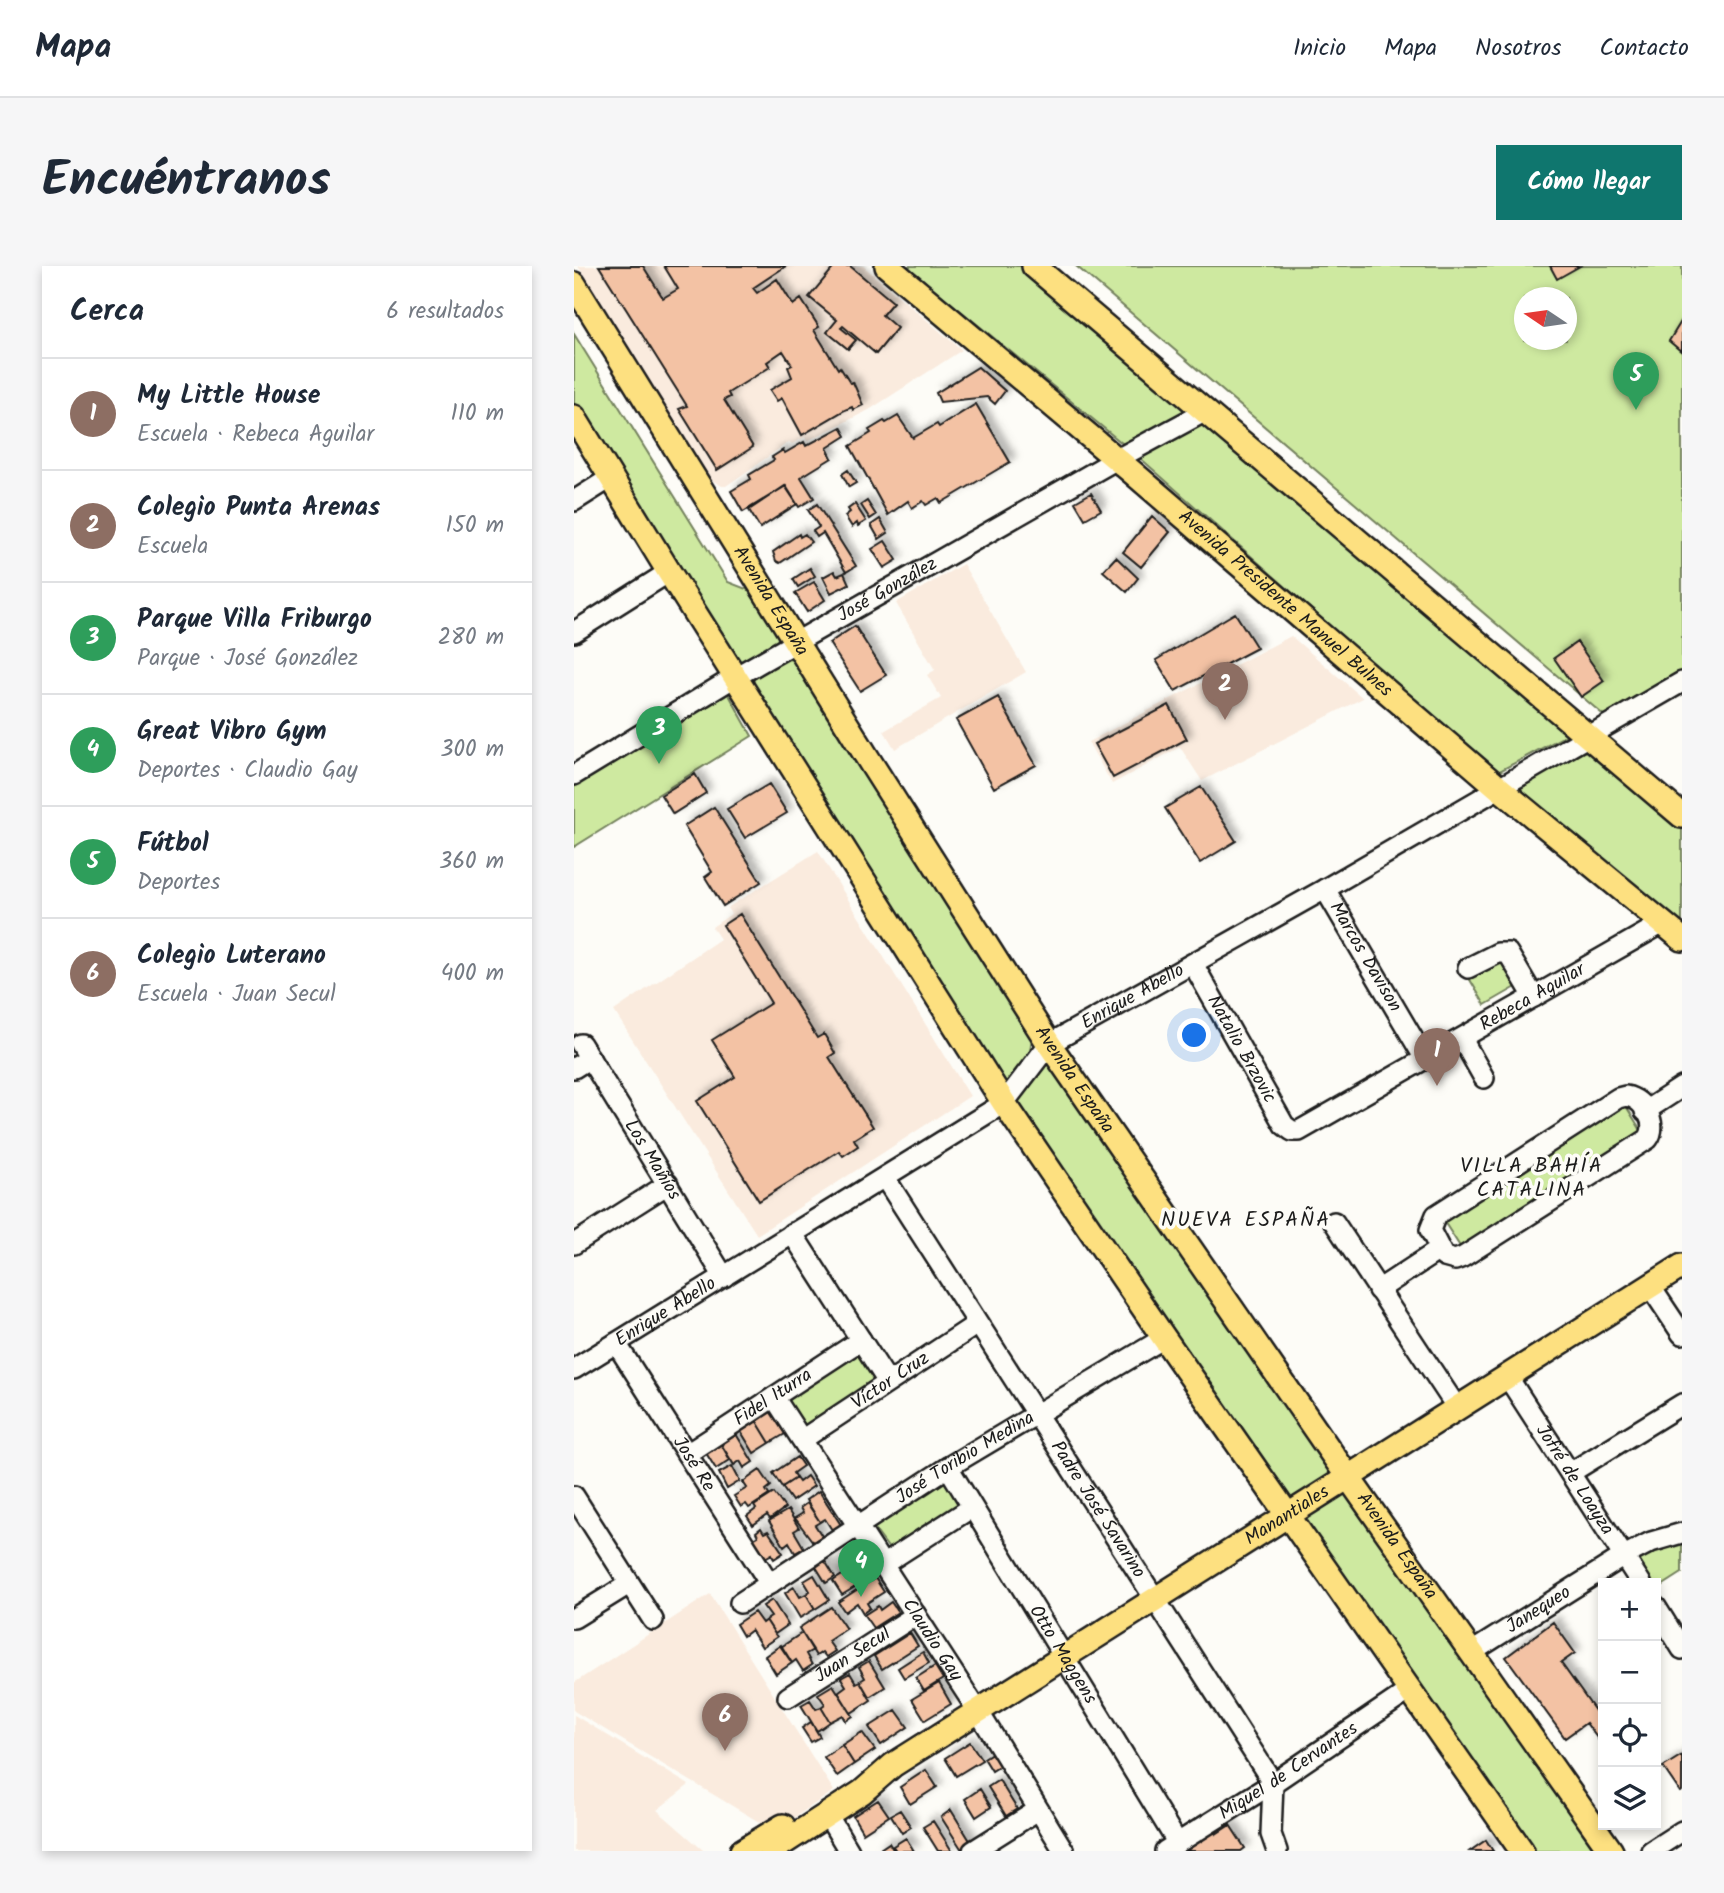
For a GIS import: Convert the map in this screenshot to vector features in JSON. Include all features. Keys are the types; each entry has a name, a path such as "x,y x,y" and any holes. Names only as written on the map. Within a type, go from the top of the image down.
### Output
{"main road":[{"name":"Avenida Presidente Manuel Bulnes","path":"887,266 1117,459 1499,788 1682,939"},
{"path":"1034,266 1682,816"},
{"name":"Avenida España","path":"574,284 1049,1044 1611,1851"},
{"path":"574,417 1004,1103 1164,1338 1522,1851"},
{"name":"Manantiales","path":"893,1765 1682,1266"},
{"path":"771,1851 828,1816 862,1792 893,1765"},
{"path":"742,1851 861,1778 893,1765"}],"street":[{"name":"José González","path":"574,775 735,677 1206,411"},
{"path":"574,501 612,478"},
{"path":"574,632 669,572"},
{"name":"Enrique Abello","path":"574,1369 1004,1103 1049,1044 1325,889 1682,682"},
{"name":"Marcos Davison","path":"1325,889 1425,1059"},
{"name":"Rebeca Aguilar","path":"1292,1131 1302,1130 1663,923"},
{"path":"1468,968 1498,953 1508,953 1534,997"},
{"name":"Natalio Brzovic","path":"1193,964 1284,1125 1292,1131"},
{"path":"1462,1039 1484,1078"},
{"name":"Los Mañíos","path":"582,1057 668,1184 724,1277"},
{"path":"1645,1111 1682,1087"},
{"path":"1626,1096 1635,1099 1645,1111 1653,1127 1648,1139 1463,1257 1455,1260 1447,1258 1439,1250 1430,1230 1436,1215 1618,1098 1626,1096"},
{"name":"Padre José Savarino","path":"885,1178 1273,1783"},
{"path":"577,1236 668,1184"},
{"path":"1334,1222 1457,1408"},
{"path":"792,1233 888,1382"},
{"path":"1378,1290 1439,1250"},
{"path":"1650,1286 1682,1335"},
{"name":"Víctor Cruz","path":"803,1439 977,1324"},
{"name":"José Toribio Medina","path":"740,1604 947,1467 1164,1338"},
{"name":"Fidel Iturra","path":"687,1454 861,1340"},
{"name":"José Re","path":"616,1343 770,1584"},
{"name":"Jofré de Loayza","path":"1507,1376 1638,1578"},
{"name":"Claudio Gay","path":"774,1397 978,1710 1064,1851"},
{"path":"1570,1473 1682,1404"},
{"name":"Otto Maggens","path":"947,1467 1065,1656 1171,1847"},
{"path":"574,1496 653,1620"},
{"path":"884,1564 971,1508"},
{"name":"Janequeo","path":"1472,1652 1624,1556 1651,1542 1682,1533"},
{"path":"574,1618 629,1584"},
{"name":"Juan Secul","path":"788,1697 916,1615"},
{"path":"1661,1615 1682,1650"},
{"name":"Miguel de Cervantes","path":"1171,1847 1273,1783 1410,1690"},
{"path":"1273,1783 1271,1834 1277,1851"},
{"path":"973,1851 1038,1810"},
{"path":"828,1816 849,1851"},
{"path":"1651,1851 1682,1831"}],"shaded area":[{"path":"578,266 863,266 962,350 869,410 807,441 805,437 792,444 789,442 726,486 722,486 710,479"},
{"path":"963,564 1026,672 895,749 884,731 941,698 927,675 935,670 896,603"},
{"path":"1291,636 1363,698 1202,781 1180,747 1112,784 1088,742"},
{"path":"818,851 970,1096 757,1235 614,1011 720,939 712,927 731,914 727,908"},
{"path":"710,1594 834,1791 774,1831 574,1711 574,1683"},
{"path":"574,1715 689,1785 657,1810 704,1851 574,1851"}],"green space":[{"path":"906,266 1030,266 1574,731 1496,773 1139,457"},
{"path":"1076,266 1682,266 1682,673 1607,718"},
{"path":"574,334 728,582 754,592 779,632 777,643 746,662 734,661 574,407"},
{"path":"786,658 797,662 1032,1037 1030,1051 1006,1085 999,1084 752,692 754,679"},
{"path":"728,693 752,736 574,847 574,787"},
{"path":"1589,749 1682,828 1682,929 1514,789"},
{"path":"1502,958 1518,986 1485,1005 1469,978"},
{"path":"1048,1061 1597,1851 1533,1851 1013,1104"},
{"path":"1624,1103 1642,1132 1461,1248 1443,1220"},
{"path":"858,1350 879,1379 808,1429 787,1400"},
{"path":"946,1477 960,1503 890,1550 872,1526"},
{"path":"1682,1543 1682,1573 1661,1586 1661,1578 1650,1578 1636,1558 1657,1548"}],"building":[{"path":"599,266 643,266 663,298 678,289 664,266 786,266 753,288 757,293 777,279 793,305 801,299 819,327 814,330 838,369 840,367 850,383 853,382 863,405 853,410 852,407 845,410 802,435 782,398 777,401 770,390 792,377 788,367 792,365 783,351 767,362 770,367 728,393 730,397 724,400 753,447 717,470 679,409 687,406"},
{"path":"835,266 850,266 893,302 882,315 897,328 876,354 843,326 841,328 856,340 848,349 827,332 837,320 809,297"},
{"path":"1550,266 1580,266 1557,279"},
{"path":"1682,320 1682,352 1669,341"},
{"path":"978,367 1005,391 995,404 987,397 940,402 936,393"},
{"path":"976,404 1010,462 941,503 938,498 926,505 923,501 912,508 908,501 888,515 850,446 871,433 869,430 898,416 913,438 937,424 939,427"},
{"path":"841,427 846,436 827,448 832,458 801,477 814,498 799,507 786,486 743,512 731,491 751,479 749,475 774,460 772,457 783,450 785,453 804,442 806,446"},
{"path":"848,470 856,483 849,487 842,474"},
{"path":"785,486 797,504 760,528 749,510"},
{"path":"1091,493 1101,510 1085,519 1075,502"},
{"path":"867,501 876,515 870,519 861,505"},
{"path":"817,504 856,566 846,572 823,533 817,537 813,531 819,527 808,510"},
{"path":"855,504 866,521 852,527 845,516 850,512 848,509"},
{"path":"1152,516 1170,532 1141,567 1123,552"},
{"path":"880,519 888,533 879,539 871,525"},
{"path":"799,534 800,537 805,534 811,542 780,563 776,561 773,552"},
{"path":"885,541 897,560 884,568 872,549"},
{"path":"1116,557 1138,578 1127,592 1103,571"},
{"path":"810,568 815,576 798,587 793,579"},
{"path":"834,571 837,576 844,573 849,584 831,593 823,577"},
{"path":"814,582 825,600 807,612 795,593"},
{"path":"1235,613 1257,648 1175,691 1156,660"},
{"path":"855,626 886,675 860,691 829,643"},
{"path":"1577,642 1604,681 1581,697 1554,658"},
{"path":"998,697 1036,765 994,788 956,720"},
{"path":"1169,705 1187,739 1113,778 1094,744"},
{"path":"695,774 706,793 673,814 661,795"},
{"path":"769,784 787,813 745,838 727,809"},
{"path":"1201,787 1236,841 1200,863 1165,808"},
{"path":"714,807 761,882 723,906 705,877 712,872 684,826"},
{"path":"740,914 817,1038 824,1034 835,1053 829,1057 873,1127 854,1139 858,1146 843,1156 839,1151 759,1201 697,1101 735,1077 712,1040 771,1003 723,925"},
{"path":"771,1411 785,1434 770,1443 756,1420"},
{"path":"756,1420 770,1443 754,1453 740,1430"},
{"path":"736,1434 753,1462 744,1468 740,1461 734,1465 721,1444"},
{"path":"721,1444 730,1460 716,1469 706,1453"},
{"path":"797,1457 803,1466 793,1473 796,1478 782,1487 773,1473"},
{"path":"732,1466 740,1481 727,1489 719,1473"},
{"path":"760,1470 771,1486 766,1490 769,1495 749,1508 746,1504 741,1507 734,1496 747,1488 743,1482"},
{"path":"807,1476 814,1486 792,1501 782,1487 796,1478 799,1482"},
{"path":"819,1491 841,1525 832,1530 825,1519 820,1522 806,1500"},
{"path":"774,1493 785,1508 770,1519 767,1515 753,1525 747,1516 756,1509 754,1506"},
{"path":"807,1503 820,1522 815,1525 822,1536 813,1542 795,1518 803,1513 800,1508"},
{"path":"788,1510 799,1528 794,1531 804,1548 795,1553 789,1542 784,1546 769,1521"},
{"path":"761,1528 764,1533 768,1531 783,1553 774,1559 772,1554 765,1558 753,1539 758,1536 756,1532"},
{"path":"825,1561 835,1577 826,1583 816,1567"},
{"path":"865,1565 873,1576 842,1595 833,1581 853,1568 855,1571"},
{"path":"814,1575 829,1600 815,1609 806,1594 810,1591 804,1581"},
{"path":"875,1578 884,1592 867,1603 870,1608 863,1613 857,1603 845,1612 838,1602"},
{"path":"794,1587 800,1597 806,1594 815,1609 800,1618 785,1593"},
{"path":"772,1600 788,1625 775,1634 766,1620 771,1617 763,1606"},
{"path":"891,1602 898,1612 873,1628 864,1615 878,1606 880,1610"},
{"path":"831,1607 846,1629 828,1641 835,1651 826,1657 822,1652 816,1656 799,1628"},
{"path":"754,1612 762,1623 766,1620 777,1637 762,1647 751,1630 743,1636 736,1624"},
{"path":"1553,1622 1575,1653 1561,1663 1598,1715 1598,1739 1586,1723 1565,1738 1506,1657"},
{"path":"802,1633 813,1650 806,1654 812,1665 803,1671 796,1660 792,1663 781,1647"},
{"path":"910,1633 918,1646 882,1669 874,1656"},
{"path":"781,1645 792,1663 776,1674 765,1656"},
{"path":"923,1652 929,1663 904,1678 898,1668"},
{"path":"869,1661 885,1687 869,1697 860,1681 865,1678 859,1667"},
{"path":"935,1666 943,1679 924,1691 916,1678"},
{"path":"850,1673 856,1683 860,1681 871,1700 851,1713 838,1692 846,1686 841,1678"},
{"path":"939,1683 951,1704 925,1720 912,1699"},
{"path":"833,1685 853,1716 846,1721 843,1715 830,1722 821,1707 825,1704 818,1694"},
{"path":"810,1700 816,1709 821,1707 830,1722 817,1731 801,1705"},
{"path":"896,1710 908,1727 881,1745 869,1727"},
{"path":"811,1722 820,1737 811,1742 802,1728"},
{"path":"862,1732 875,1750 854,1764 842,1745"},
{"path":"970,1742 982,1760 956,1776 945,1758"},
{"path":"842,1745 854,1764 837,1776 824,1757"},
{"path":"992,1753 1000,1766 992,1771 984,1758"},
{"path":"1682,1755 1682,1791 1680,1792 1663,1767"},
{"path":"926,1770 937,1787 910,1804 900,1787"},
{"path":"999,1780 1017,1809 1006,1816 988,1787"},
{"path":"980,1789 991,1807 976,1817 965,1799"},
{"path":"878,1800 889,1816 863,1833 853,1816"},
{"path":"900,1810 911,1827 902,1833 891,1815"},
{"path":"951,1810 972,1844 962,1850 941,1817"},
{"path":"933,1821 952,1851 938,1851 923,1827"},
{"path":"1230,1825 1245,1848 1241,1851 1179,1851 1214,1829 1216,1834"},
{"path":"906,1838 914,1851 896,1851 893,1846"},
{"path":"1486,1840 1493,1851 1470,1851"},
{"path":"889,1843 894,1851 877,1851"}],"place":[{"name":"Fútbol","path":"1636,410"},
{"name":"Colegio Punta Arenas","path":"1225,720"},
{"name":"Parque Villa Friburgo","path":"659,764"},
{"name":"My Little House","path":"1437,1086"},
{"name":"Great Vibro Gym","path":"861,1597"},
{"name":"Colegio Luterano","path":"725,1751"}],"district":[{"name":"VILLA BAHÍA CATALINA","path":"1532,1178"},
{"name":"NUEVA ESPAÑA","path":"1246,1220"}]}
